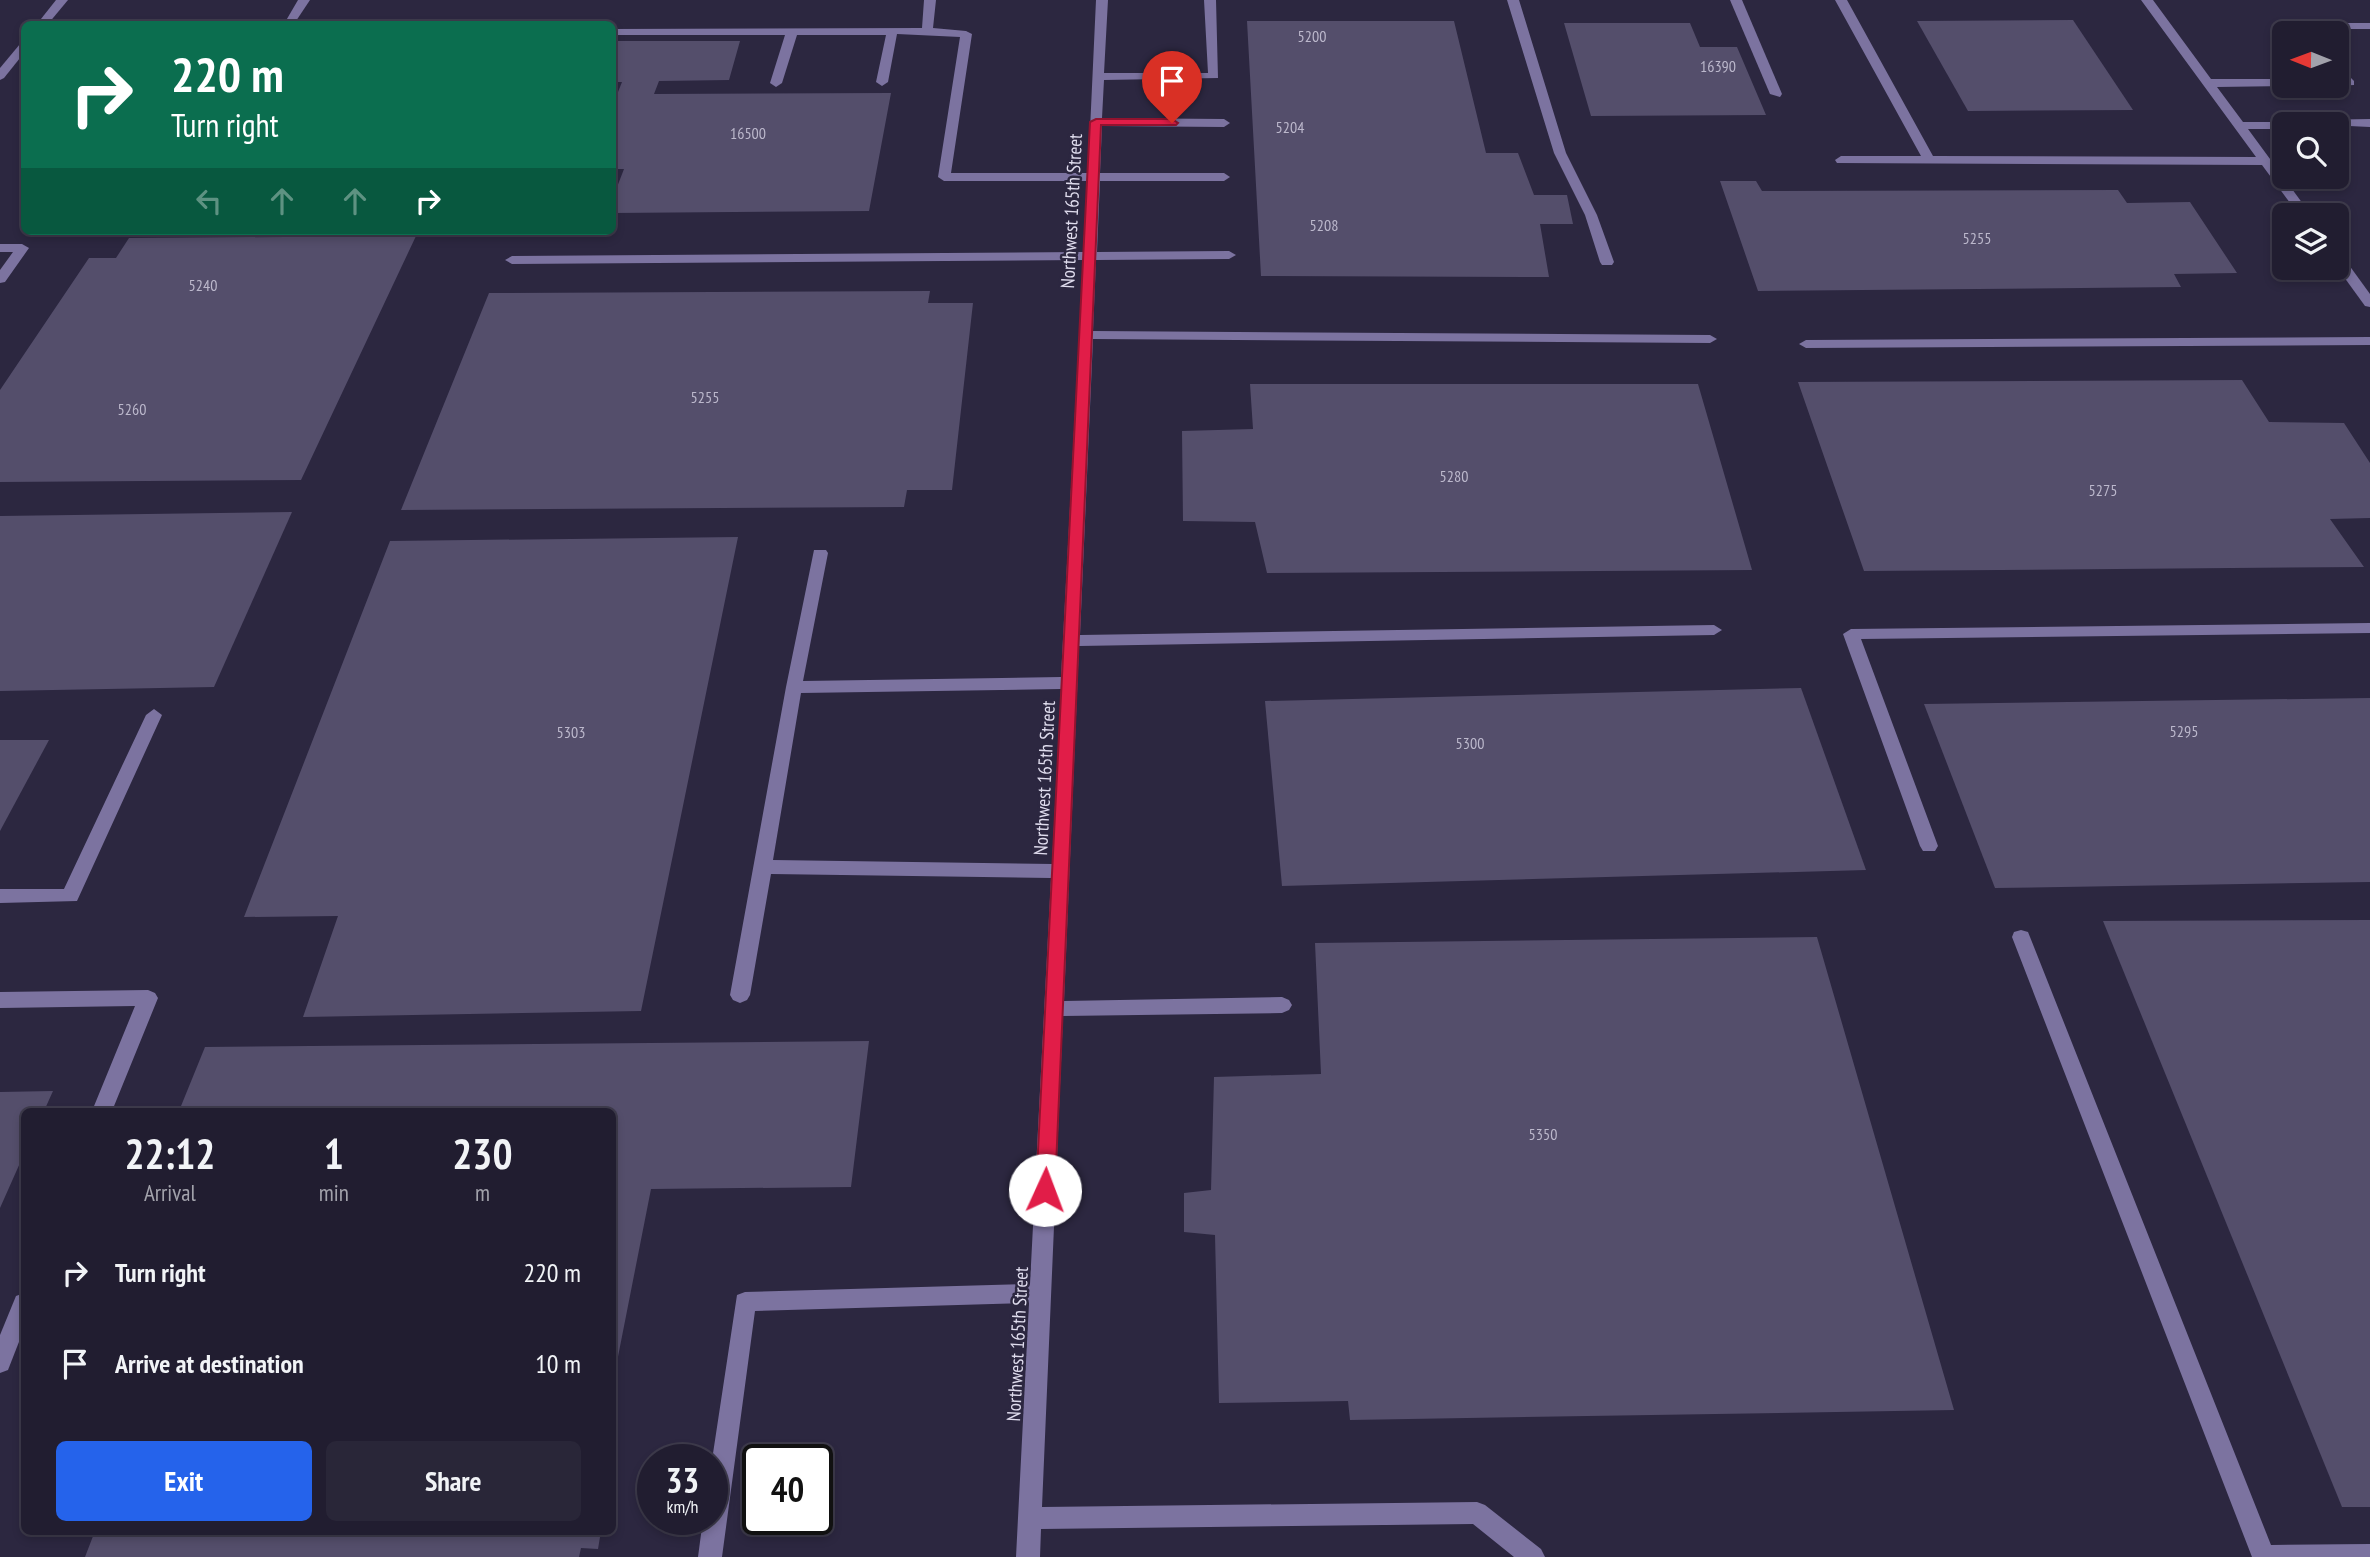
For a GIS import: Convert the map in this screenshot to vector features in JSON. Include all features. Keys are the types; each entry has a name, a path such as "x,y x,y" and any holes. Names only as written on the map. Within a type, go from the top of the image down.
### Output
{"street":[{"path":"44,21 61,0"},
{"path":"291,21 304,0"},
{"path":"927,31 930,0"},
{"name":"Northwest 165th Street","path":"1028,1557 1102,0"},
{"path":"1098,77 1214,76 1210,0"},
{"path":"1513,0 1560,153 1591,215 1607,262"},
{"path":"1736,0 1776,94"},
{"path":"1841,0 1929,160"},
{"path":"2147,0 2296,203"},
{"path":"2349,26 2370,26"},
{"path":"776,83 792,31"},
{"path":"883,82 892,31"},
{"path":"616,32 927,31 966,34 944,177 1224,177"},
{"path":"0,76 21,50"},
{"path":"2208,83 2272,83"},
{"path":"1096,122 1224,123"},
{"path":"2349,123 2370,123"},
{"path":"2239,126 2272,125"},
{"path":"1841,160 2266,161"},
{"path":"0,248 23,248 0,279"},
{"path":"512,260 1228,255"},
{"path":"2349,275 2370,303"},
{"path":"1085,335 1710,339"},
{"path":"1806,344 2370,341"},
{"path":"740,995 820,553"},
{"path":"1929,846 1852,634 2370,628"},
{"path":"1071,641 1714,630"},
{"path":"794,687 1070,683"},
{"path":"0,897 70,896 154,715"},
{"path":"763,867 1061,871"},
{"path":"2021,937 2264,1557 2370,1556"},
{"path":"0,1000 148,998 103,1108"},
{"path":"1054,1009 1282,1005"},
{"path":"710,1557 745,1302 1041,1293"},
{"path":"0,1363 21,1310"},
{"path":"1030,1518 1477,1513 1532,1557"}],"building":[{"path":"2073,20 2133,110 1968,111 1917,21"},
{"path":"1247,21 1454,21 1486,153 1518,153 1534,195 1567,195 1573,224 1540,224 1549,277 1261,276"},
{"path":"1564,23 1690,23 1700,47 1737,47 1766,115 1591,116"},
{"path":"616,41 740,41 729,80 659,81 654,94 891,93 869,211 616,213 616,190 624,169 616,169 616,97 622,82 616,82"},
{"path":"1720,181 1756,181 1762,191 2118,190 2127,203 2190,202 2237,273 2174,274 2181,287 1758,291"},
{"path":"416,236 301,480 0,482 0,390 89,258 116,258 129,238"},
{"path":"930,291 928,303 973,303 952,490 907,490 904,507 401,510 489,293"},
{"path":"2242,380 2269,422 2344,423 2370,463 2370,518 2330,519 2364,567 1864,571 1798,382"},
{"path":"1250,384 1698,384 1752,570 1267,573 1255,522 1183,521 1182,431 1253,429"},
{"path":"292,512 214,687 0,691 0,516"},
{"path":"738,537 641,1011 303,1017 338,916 244,917 390,541"},
{"path":"1801,688 1866,870 1282,886 1265,701"},
{"path":"2370,698 2370,882 1995,888 1924,704"},
{"path":"0,740 49,740 0,831"},
{"path":"2370,920 2370,1507 2342,1507 2103,921"},
{"path":"1817,937 1954,1410 1350,1420 1348,1401 1219,1403 1215,1235 1184,1232 1184,1193 1211,1190 1214,1077 1321,1074 1315,943"},
{"path":"869,1041 851,1187 651,1189 616,1367 616,1108 180,1108 205,1047"},
{"path":"53,1091 45,1108 21,1108 21,1161 0,1208 0,1092"},
{"path":"93,1535 600,1535 598,1549 581,1548 579,1557 85,1557"}],"route":[{"path":"1045,1190 1096,122 1172,123"}]}
